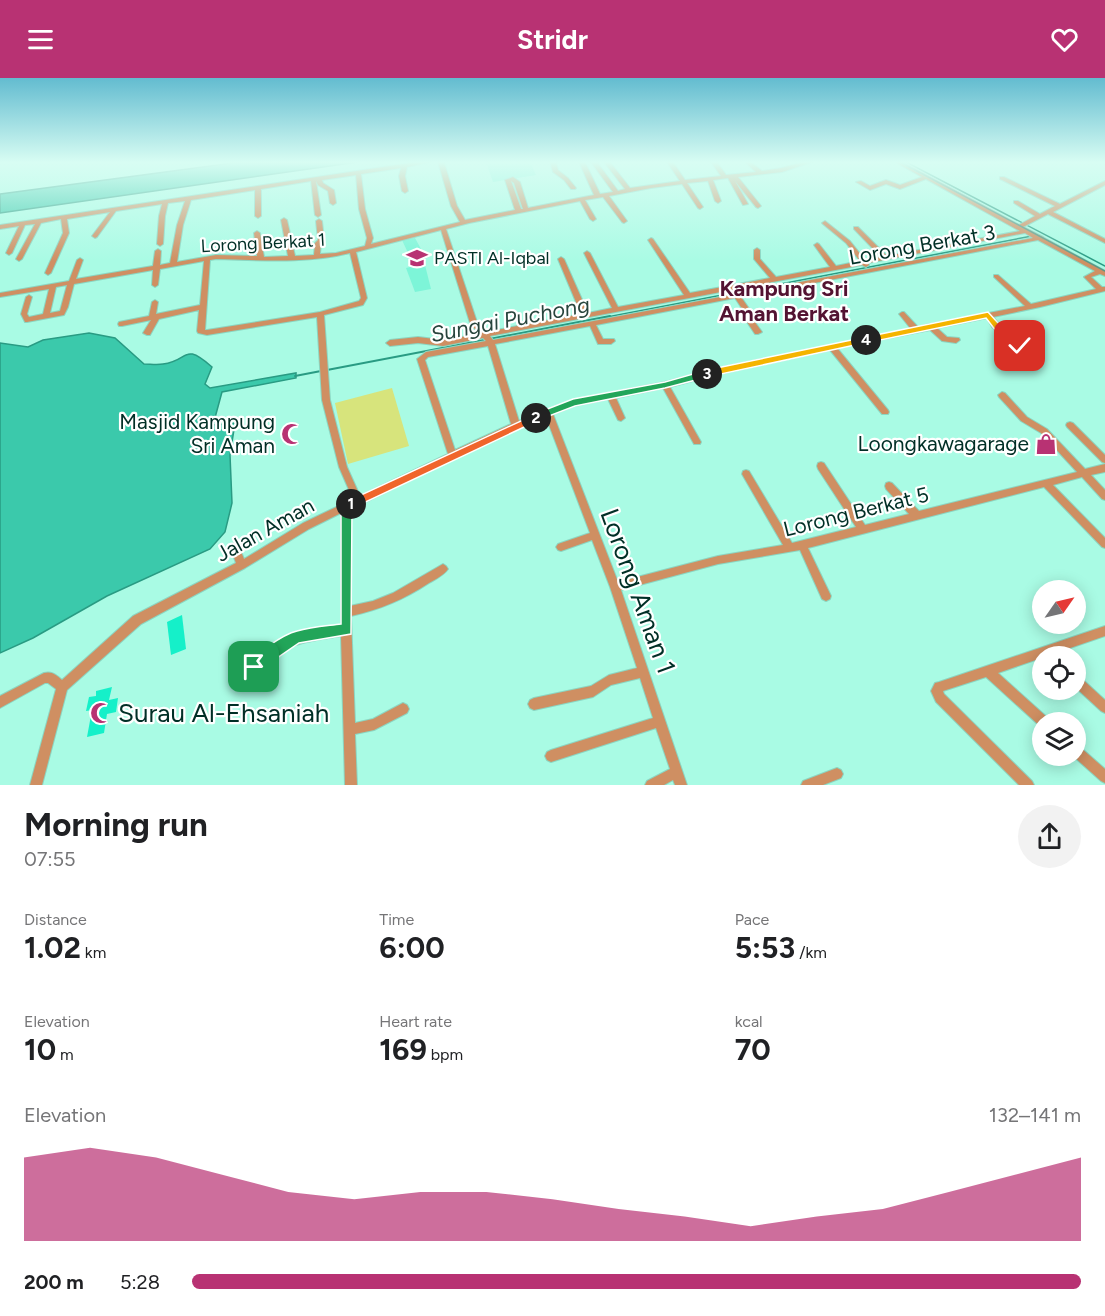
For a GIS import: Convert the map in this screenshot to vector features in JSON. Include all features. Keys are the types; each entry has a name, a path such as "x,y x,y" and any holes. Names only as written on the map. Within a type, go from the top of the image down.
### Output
{"street":[{"path":"0,227 208,195"},
{"path":"258,195 258,216"},
{"path":"317,195 321,240 318,243 317,257"},
{"path":"332,195 333,203"},
{"path":"360,195 370,238 368,248"},
{"path":"451,195 454,207 463,222"},
{"path":"514,195 523,211"},
{"path":"520,195 523,211"},
{"name":"Lorong Berkat 1","path":"0,295 207,259 292,259 353,252 463,222 607,195"},
{"path":"691,195 700,207"},
{"path":"716,195 718,201"},
{"path":"740,195 745,204"},
{"path":"747,195 758,206"},
{"path":"963,195 1022,225 1027,231 1103,273"},
{"path":"1037,195 1060,206"},
{"path":"1022,225 1082,195"},
{"path":"602,196 624,221"},
{"path":"173,265 180,225 189,198"},
{"path":"582,200 593,219"},
{"path":"155,285 162,216 166,201"},
{"path":"1016,202 1040,216"},
{"path":"95,236 115,209"},
{"path":"1048,212 1105,241"},
{"path":"48,273 66,233 64,217"},
{"path":"19,259 39,220"},
{"path":"284,220 292,259"},
{"path":"9,253 23,223"},
{"path":"825,223 848,242 868,267"},
{"path":"0,234 10,225"},
{"path":"443,228 474,323 488,338 516,425"},
{"path":"856,228 886,258"},
{"path":"453,456 421,359 426,355 585,315 834,268 868,267 886,258 1027,231"},
{"path":"257,234 261,259"},
{"name":"Lorong Berkat 3","path":"488,338 592,323 764,291 868,267 1041,238"},
{"path":"651,240 686,296 688,304"},
{"path":"817,245 834,268"},
{"path":"757,250 757,259 775,280"},
{"path":"207,259 201,331 207,333 321,314 357,305 364,300 353,252"},
{"path":"587,253 616,309"},
{"path":"561,259 585,315"},
{"path":"29,297 24,318 27,320 62,313 68,301 68,292 80,260"},
{"path":"1103,273 1087,277 1103,289"},
{"path":"996,276 1030,307"},
{"path":"759,283 764,291"},
{"path":"46,317 53,286"},
{"name":"Jalan Aman","path":"62,687 137,620 242,565 306,526 516,425 573,403 665,385 719,370 832,346 1030,307 1103,289"},
{"path":"737,296 745,304 747,310 745,314 758,332"},
{"path":"147,333 154,316 155,302"},
{"path":"655,302 660,310"},
{"path":"122,324 202,307"},
{"path":"321,314 326,400 343,468 358,501"},
{"path":"902,314 916,329"},
{"path":"988,315 995,326 1020,346"},
{"path":"592,323 600,342 611,341"},
{"path":"930,326 945,339 956,339"},
{"path":"390,343 488,338"},
{"path":"832,346 885,412"},
{"path":"665,385 697,442"},
{"path":"1002,395 1024,418 1044,431 1105,496"},
{"path":"611,396 621,418"},
{"name":"Lorong Aman 1","path":"549,413 615,587 681,785"},
{"path":"1070,425 1105,460"},
{"path":"820,466 863,529"},
{"name":"Lorong Berkat 5","path":"615,587 718,560 790,548 1105,468"},
{"path":"746,474 790,548"},
{"path":"1046,483 1105,544"},
{"path":"889,486 916,516"},
{"path":"346,507 346,612 351,785"},
{"path":"561,547 595,535"},
{"path":"802,545 826,596"},
{"path":"235,547 242,565"},
{"path":"346,612 380,605 419,585 443,569"},
{"path":"254,667 262,658 297,637 347,630"},
{"path":"1068,646 1105,631"},
{"path":"1028,785 940,698 937,691 939,687 987,670 1032,658"},
{"path":"987,670 1033,712"},
{"path":"534,704 593,691 609,680 643,672"},
{"path":"0,702 44,678 49,677 62,687 36,785"},
{"path":"1086,690 1105,707"},
{"path":"349,730 374,724 403,709"},
{"path":"550,756 660,721"},
{"path":"1086,760 1105,777"},
{"path":"651,785 677,772"},
{"path":"807,785 837,774"}],"shaded area":[{"path":"0,195 126,195 0,213"},
{"name":"PASTI Al-Iqbal","path":"415,238 421,249 431,289 415,292 406,268 414,266 402,240"},
{"path":"89,333 115,338 144,364 163,364 186,355 195,355 212,367 205,384 210,388 296,373 296,378 222,392 213,425 235,423 230,455 232,503 225,532 210,549 107,596 33,638 0,653 0,343 28,347 43,340"},
{"path":"392,388 409,446 348,464 335,403"}],"building":[{"path":"182,615 186,649 171,655 167,622"},
{"name":"Surau Al-Ehsaniah","path":"112,687 109,700 118,698 116,712 107,714 104,733 87,737 92,710 86,711 89,697 96,696 96,691"}],"waterway":[{"path":"969,195 1105,266"},
{"name":"Sungai Puchong","path":"602,318 1032,236"},
{"name":"Sungai Puchong","path":"327,370 610,316"},
{"name":"Sungai Puchong","path":"295,376 321,371"}],"tram line":[{"path":"962,195 1105,271"}],"place":[{"name":"PASTI Al-Iqbal","path":"417,258"},
{"name":"Masjid Kampung Sri Aman","path":"292,434"},
{"name":"Loongkawagarage","path":"1046,444"},
{"name":"Surau Al-Ehsaniah","path":"101,713"}],"district":[{"name":"Kampung Sri Aman Berkat","path":"784,300"}],"route":[{"path":"254,667 262,658 297,637 347,630 346,507 516,425 573,403 665,385 719,370 748,366 832,346 988,315 995,326 1020,346"}]}
